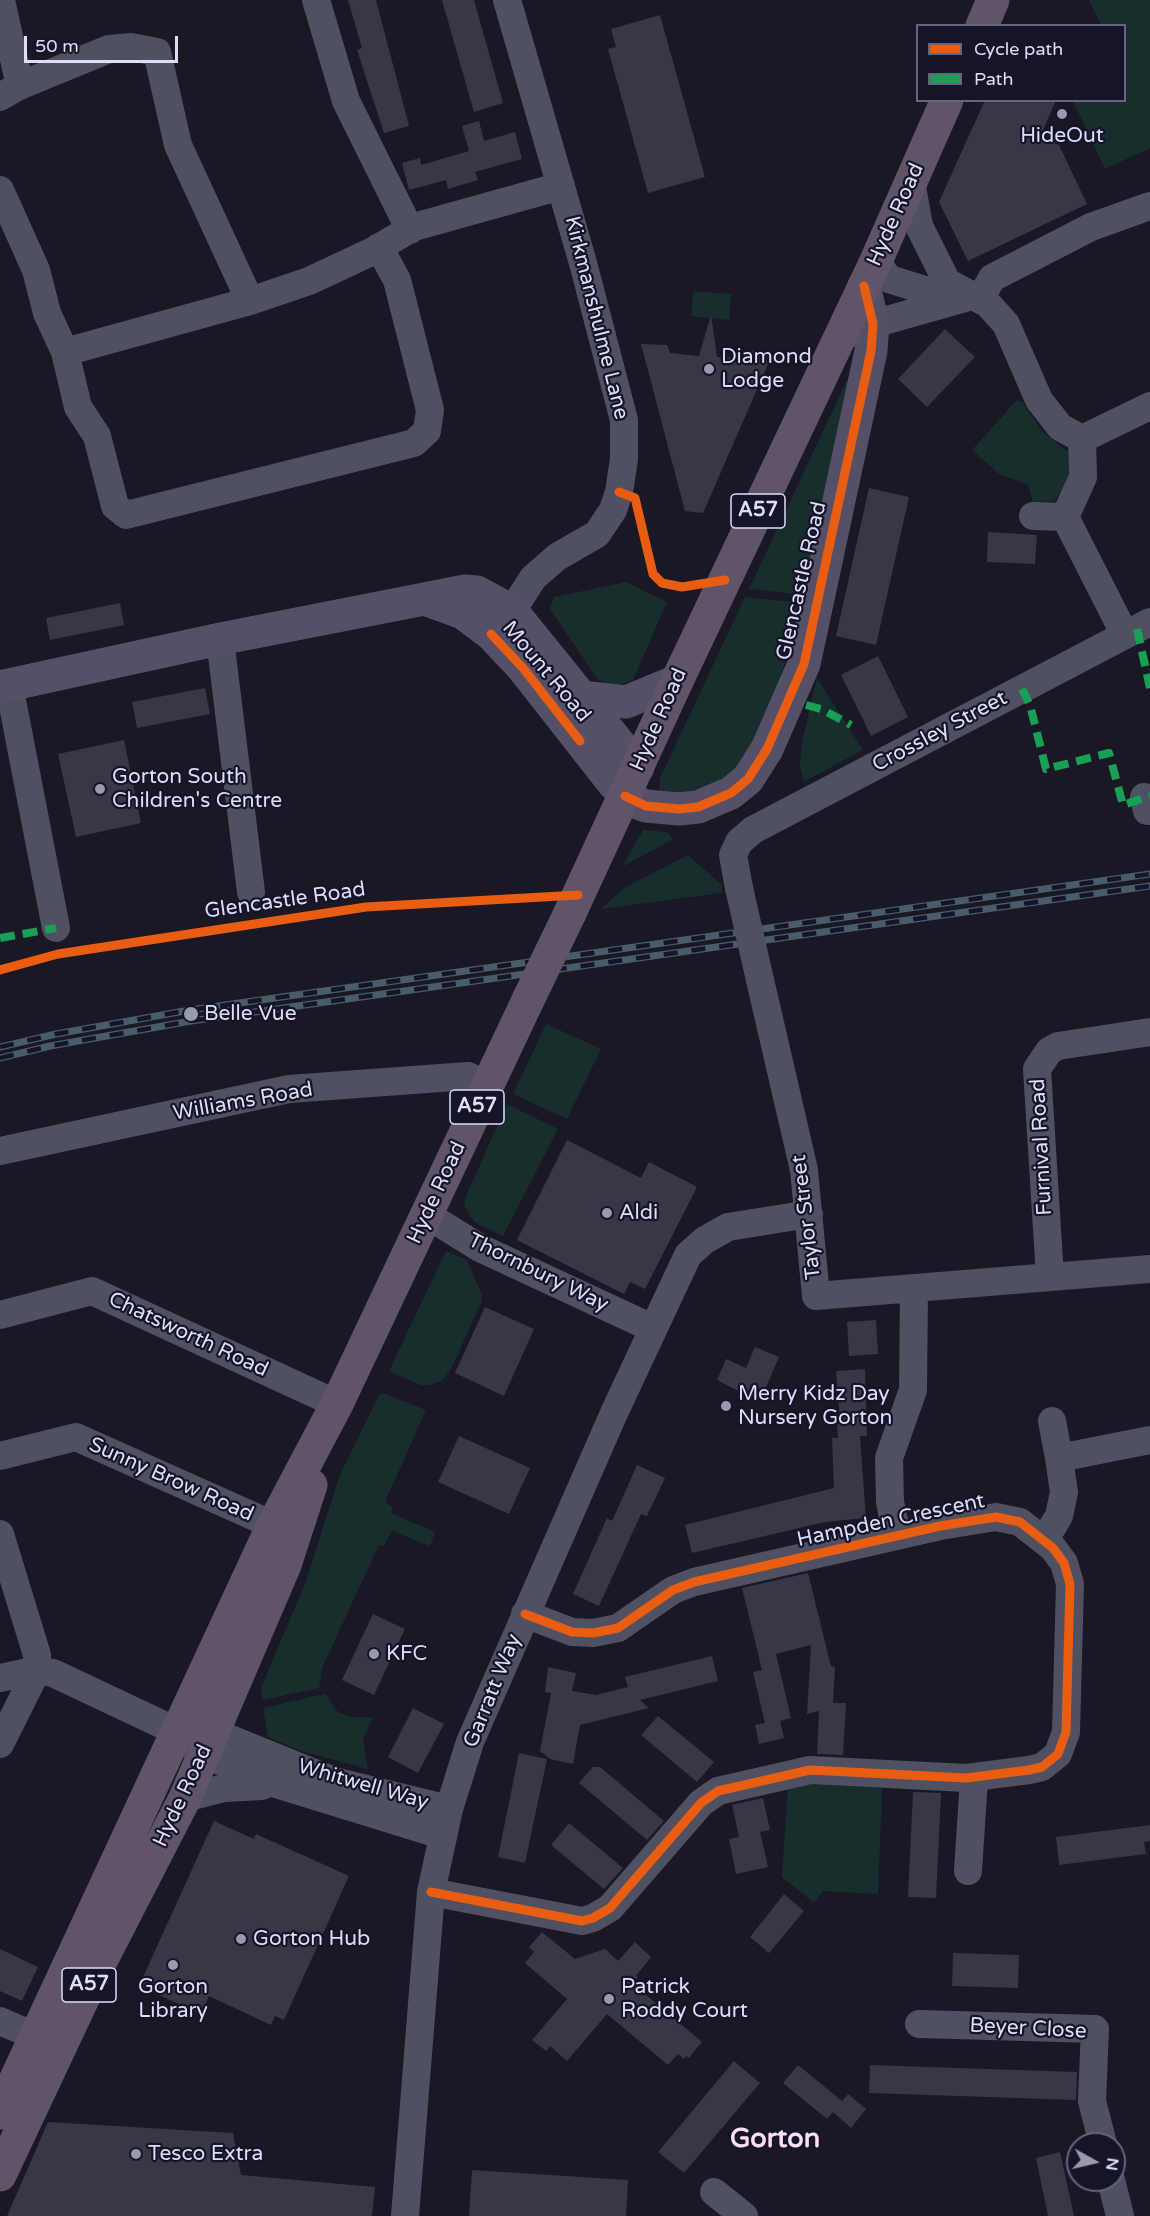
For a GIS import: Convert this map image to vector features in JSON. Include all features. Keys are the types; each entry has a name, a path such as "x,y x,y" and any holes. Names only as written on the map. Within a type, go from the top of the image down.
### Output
{"highway":[{"path":"983,24 993,0"},
{"name":"Hyde Road","path":"0,2175 48,2041 176,1731 273,1525 338,1404 632,781 676,681 840,340 946,102"},
{"name":"Hyde Road","path":"0,2113 48,2041 185,1798 285,1565 338,1404"}],"main road":[{"name":"Glencastle Road","path":"632,781 646,806 679,809 698,807 731,793 748,779 767,749 804,664 871,351 873,324 870,274"},
{"name":"Mount Road","path":"5,686 220,639 465,591 477,592 512,611 581,697 632,781"},
{"name":"Mount Road","path":"427,600 476,620 632,781"},
{"path":"581,697 626,702 676,681"}],"street":[{"path":"2,0 10,91 109,49 131,47 157,52 178,145 250,301"},
{"path":"316,0 346,101 410,230"},
{"name":"Kirkmanshulme Lane","path":"507,0 561,186 624,420 624,459 620,492 606,525 597,534 542,568 512,611"},
{"path":"911,181 919,226 947,282 1006,324 1039,400 1047,413 1060,427 1082,438"},
{"path":"65,352 250,301 309,281 410,230 561,186"},
{"path":"0,190 36,270 47,313 65,352 78,407 97,436 115,506 126,515 414,443 427,431 430,410 397,280 379,247"},
{"path":"840,340 873,324 970,298 992,278 1091,227 1150,206"},
{"path":"870,274 970,298"},
{"path":"1082,438 1150,406"},
{"path":"1065,517 1083,477 1082,438"},
{"path":"1033,516 1065,517"},
{"path":"1065,517 1125,635"},
{"path":"512,611 509,624 523,668"},
{"name":"Crossley Street","path":"735,847 753,830 1150,622"},
{"path":"220,639 251,892"},
{"path":"5,686 56,928"},
{"name":"Taylor Street","path":"735,847 734,864 739,888 804,1170 816,1296 1150,1269"},
{"name":"Furnival Road","path":"1050,1277 1037,1069 1049,1051 1058,1046 1150,1032"},
{"name":"Williams Road","path":"0,1151 289,1089 468,1077 488,1085"},
{"name":"Garratt Way","path":"405,2216 431,1892 446,1822 471,1742 525,1614 652,1329 688,1255 705,1240 728,1227 808,1214"},
{"name":"Thornbury Way","path":"427,1215 480,1248 652,1329"},
{"path":"897,1536 890,1502 889,1458 913,1390 914,1289"},
{"name":"Chatsworth Road","path":"0,1315 92,1291 338,1404"},
{"path":"1045,1539 1059,1516 1064,1492 1052,1421"},
{"name":"Sunny Brow Road","path":"0,1456 76,1437 273,1525"},
{"path":"1059,1458 1150,1440"},
{"name":"Hampden Crescent","path":"431,1892 582,1921 603,1914 610,1908 701,1803 718,1791 810,1770 974,1778 1042,1767 1058,1754 1063,1745 1069,1685 1071,1590 1064,1563 1045,1539 1020,1522 996,1517 897,1536 694,1582 673,1590 618,1628 593,1633 573,1632 525,1614"},
{"path":"0,1534 37,1655 37,1670 0,1744"},
{"path":"0,1678 37,1670 52,1673 176,1731"},
{"name":"Whitwell Way","path":"176,1731 208,1744 334,1781 446,1822"},
{"name":"Whitwell Way","path":"208,1744 270,1782 446,1822"},
{"path":"968,1871 974,1778"},
{"name":"Whitwell Way","path":"185,1798 224,1788 262,1786 270,1782"},
{"path":"0,2021 48,2041"},
{"name":"Beyer Close","path":"919,2024 1095,2029 1092,2101 1100,2132"},
{"path":"714,2192 744,2216"},
{"path":"1114,2192 1120,2216"}],"green space":[{"path":"1089,0 1150,0 1150,148 1105,169 1073,102 1126,102 1126,24 1101,24"},
{"path":"693,291 731,294 729,320 691,316"},
{"path":"847,380 851,381 804,595 749,589"},
{"path":"1016,401 1022,402 1042,431 1068,452 1068,480 1055,501 1033,502 1028,485 999,474 972,450"},
{"path":"626,582 667,602 633,680 618,686 609,685 598,680 550,609 554,597"},
{"path":"745,597 802,603 778,687 750,750 732,773 719,783 698,791 659,796 660,778"},
{"path":"817,678 863,750 804,782 800,766 802,742"},
{"path":"643,830 667,832 673,839 622,867"},
{"path":"688,855 722,885 722,893 601,909 624,888"},
{"path":"546,1024 601,1049 567,1119 513,1094"},
{"path":"507,1104 558,1129 503,1236 474,1222 464,1206 466,1196"},
{"path":"446,1251 467,1260 482,1295 481,1303 451,1369 443,1380 431,1385 420,1385 389,1371"},
{"path":"383,1393 426,1410 385,1502 393,1507 391,1513 435,1532 430,1546 392,1531 384,1546 379,1545 322,1668 319,1688 263,1700 261,1688 306,1581 339,1477 379,1395"},
{"path":"325,1694 338,1712 352,1717 373,1717 363,1739 368,1769 301,1751 268,1737 263,1708"},
{"path":"788,1783 882,1788 878,1894 823,1891 814,1903 782,1877"}],"building":[{"path":"348,0 376,0 409,126 384,133 357,50 362,48"},
{"path":"442,0 474,0 503,103 474,112"},
{"path":"660,15 705,177 648,193 608,49 616,47 611,29"},
{"path":"984,102 1055,102 1040,137 1059,145 1087,204 968,261 939,202"},
{"path":"479,121 484,141 515,132 522,159 475,172 478,180 448,189 446,180 409,190 402,163 420,158 421,165 469,151 462,126"},
{"path":"711,315 717,357 742,358 745,350 773,353 703,513 685,511 641,344 667,345 670,353 699,356"},
{"path":"945,329 975,357 927,407 898,379"},
{"path":"869,488 909,497 876,645 836,636"},
{"path":"988,532 1037,535 1035,564 987,562"},
{"path":"120,603 124,625 50,640 46,618"},
{"path":"878,656 908,717 871,736 841,675"},
{"path":"205,688 210,714 137,728 132,702"},
{"name":"Gorton South Children's Centre","path":"124,740 141,823 76,837 58,754"},
{"name":"Aldi","path":"567,1140 641,1178 649,1162 697,1187 645,1289 630,1282 624,1294 517,1240"},
{"path":"485,1307 534,1329 504,1396 455,1373"},
{"path":"876,1320 878,1354 849,1356 847,1322"},
{"path":"755,1347 779,1357 764,1392 754,1388 750,1397 717,1380 726,1359 746,1368"},
{"path":"865,1369 867,1436 860,1436 866,1518 825,1522 692,1553 685,1525 834,1488 832,1438 838,1438 837,1421 840,1420 836,1371"},
{"path":"459,1436 530,1468 509,1514 438,1482"},
{"path":"637,1465 665,1478 647,1516 641,1514 599,1606 573,1594 607,1518 612,1521"},
{"path":"808,1573 831,1666 835,1667 833,1703 846,1703 843,1755 817,1754 819,1711 807,1714 811,1645 776,1654 791,1718 780,1721 784,1738 759,1744 755,1725 765,1723 753,1672 762,1670 742,1588"},
{"name":"KFC","path":"373,1614 405,1629 374,1695 342,1680"},
{"path":"712,1656 718,1681 640,1700 649,1708 580,1725 573,1764 550,1759 540,1751 551,1693 545,1692 548,1667 576,1673 572,1691 596,1695 628,1687 625,1677"},
{"path":"413,1708 444,1724 418,1773 388,1757"},
{"path":"658,1716 714,1762 697,1782 641,1735"},
{"path":"519,1753 547,1759 525,1863 498,1857"},
{"path":"593,1767 600,1767 664,1821 647,1840 579,1783"},
{"path":"913,1792 941,1793 936,1898 908,1897"},
{"path":"763,1798 770,1830 760,1832 768,1867 736,1874 729,1839 739,1837 732,1805"},
{"name":"Gorton Hub","path":"214,1821 254,1839 256,1834 349,1876 284,2020 275,2016 271,2025 209,1996 201,2014 139,1986"},
{"path":"569,1823 623,1868 604,1889 551,1845"},
{"path":"1150,1825 1150,1841 1144,1842 1146,1854 1059,1865 1056,1837"},
{"path":"784,1894 804,1911 769,1953 750,1937"},
{"name":"Patrick Roddy Court","path":"542,1932 575,1959 605,1949 618,1961 635,1942 651,1957 636,1976 638,1977 633,1984 702,2042 689,2058 686,2056 684,2059 678,2054 668,2065 607,2014 567,2061 550,2046 546,2051 532,2040 567,1999 525,1963 534,1952 529,1947"},
{"path":"0,1949 38,1967 22,2001 0,1991"},
{"path":"953,1953 1019,1955 1018,1988 952,1986"},
{"path":"734,2061 760,2083 684,2173 658,2152"},
{"path":"798,2065 842,2101 848,2094 866,2109 851,2128 833,2112 827,2119 783,2083"},
{"path":"870,2065 1077,2072 1076,2100 869,2093"},
{"name":"Tesco Extra","path":"48,2122 233,2133 241,2175 375,2187 372,2216 7,2216"},
{"path":"1060,2152 1066,2179 1066,2192 1069,2192 1074,2216 1048,2216 1036,2158"},
{"path":"472,2170 628,2180 626,2216 469,2216"}],"railway":[{"path":"0,1047 56,1034 190,1010 1150,874"},
{"path":"0,1058 50,1046 191,1021 1150,886"}],"marked path":[{"path":"1137,629 1150,688"},
{"path":"1022,689 1030,705 1046,769 1109,753 1123,805 1150,796"},
{"path":"806,705 821,709 851,725"},
{"path":"0,938 56,928"}],"cycle path":[{"path":"625,796 646,806 679,809 698,807 731,793 748,779 767,749 804,664 871,351 873,324 864,286"},
{"path":"619,492 635,498 653,574 662,583 682,587 725,580"},
{"path":"491,634 523,668 580,741"},
{"path":"0,970 58,954 366,907 578,895"},
{"path":"431,1892 582,1921 593,1918 610,1908 701,1803 718,1791 810,1770 966,1778 1029,1770 1042,1767 1058,1754 1066,1732 1070,1584 1064,1563 1053,1548 1020,1522 996,1517 940,1526 694,1582 673,1590 618,1628 593,1633 572,1632 525,1614"}],"place":[{"name":"HideOut","path":"1062,114"},
{"name":"Diamond Lodge","path":"709,369"},
{"name":"Gorton South Children's Centre","path":"100,789"},
{"name":"Belle Vue","path":"191,1014"},
{"name":"Aldi","path":"607,1213"},
{"name":"Merry Kidz Day Nursery Gorton","path":"726,1406"},
{"name":"KFC","path":"374,1654"},
{"name":"Gorton Hub","path":"241,1939"},
{"name":"Gorton Library","path":"173,1965"},
{"name":"Patrick Roddy Court","path":"609,1999"},
{"name":"Tesco Extra","path":"136,2154"}],"district":[{"name":"Gorton","path":"775,2140"}]}
